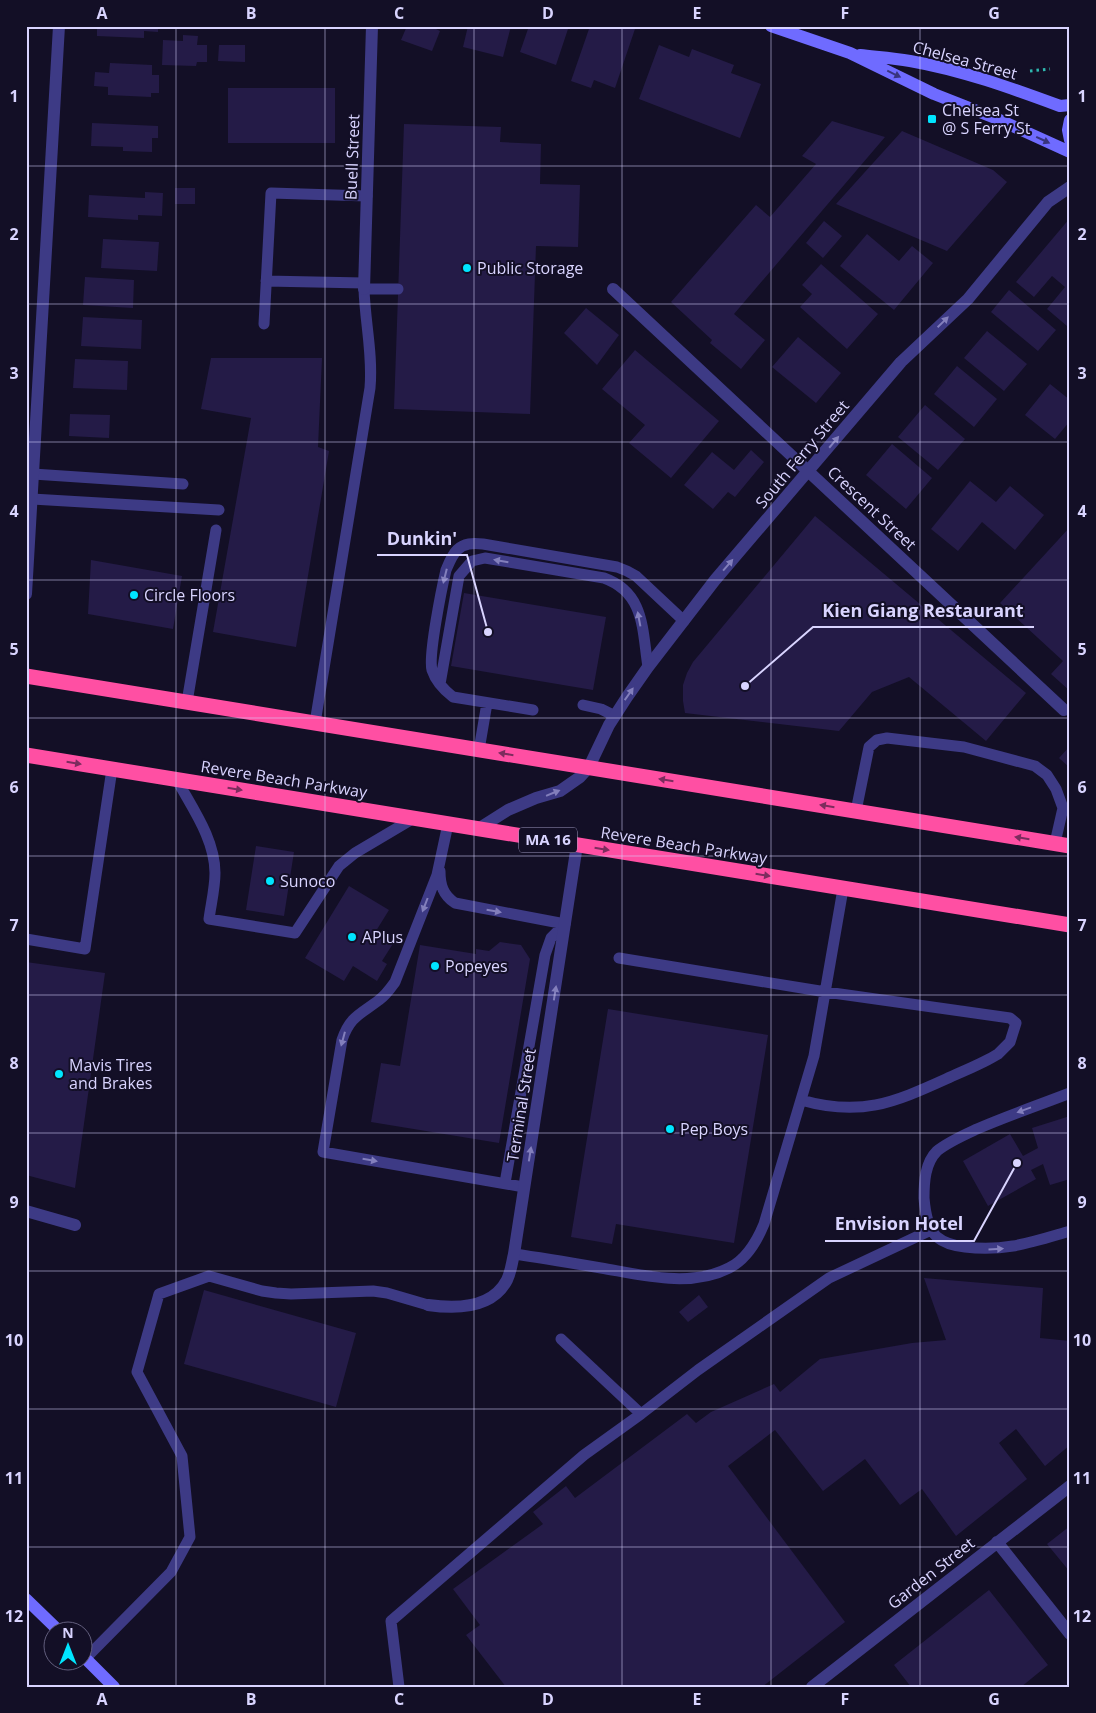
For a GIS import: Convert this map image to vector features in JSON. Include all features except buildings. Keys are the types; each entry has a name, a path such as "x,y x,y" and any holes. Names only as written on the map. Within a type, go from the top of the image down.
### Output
{"highway":[{"path":"26,676 1063,845"},
{"name":"Revere Beach Parkway","path":"26,755 1070,926"}],"main road":[{"name":"Chelsea Street","path":"771,26 850,53 934,94 995,118 1070,152"},
{"name":"Chelsea Street","path":"850,53 918,63 1000,84 1060,106 1070,105"},
{"path":"1070,120 1068,130 1070,140"},
{"path":"26,1599 48,1620"},
{"path":"92,1665 114,1687"}],"street":[{"path":"26,594 60,26"},
{"name":"Buell Street","path":"364,286 372,26"},
{"name":"South Ferry Street","path":"478,829 508,810 536,798 560,791 571,784 589,767 615,716 648,667 715,580 901,362 968,299 1048,202 1070,187"},
{"name":"Crescent Street","path":"613,289 1064,710"},
{"name":"Terminal Street","path":"428,1305 462,1306 484,1302 494,1296 507,1279 514,1254 578,845"},
{"path":"26,1211 75,1225"},
{"name":"Garden Street","path":"812,1687 1070,1486"},
{"path":"997,1542 1070,1634"}],"lane":[{"path":"264,324 270,193 367,196"},
{"path":"266,281 398,289"},
{"path":"314,723 370,388 371,357 364,286"},
{"path":"33,474 183,484"},
{"path":"32,499 219,510"},
{"path":"187,702 216,530"},
{"path":"533,710 454,697 440,684 432,669 431,656 447,569 451,558 462,546 482,544 617,567 627,571 684,621"},
{"path":"440,684 458,576 472,561 485,558 604,578 619,584 630,595 637,608 648,667"},
{"path":"479,750 487,703"},
{"path":"583,705 615,716"},
{"path":"856,811 869,747 877,740 887,738 964,747 1035,766 1047,775 1056,789 1063,808 1063,845"},
{"path":"26,939 85,949 112,769"},
{"path":"177,780 213,851 215,873 209,919 295,933 338,866 355,853 414,818"},
{"path":"448,824 440,866 394,982 387,993 360,1013 346,1029 342,1040 322,1152 524,1187"},
{"path":"440,866 441,888 449,899 455,903 566,924"},
{"path":"514,1254 663,1278 701,1276 730,1268 742,1260 759,1238 816,1050 843,888"},
{"path":"506,1184 545,955 551,938 566,924"},
{"path":"619,958 826,992 1010,1018 1016,1022 1010,1042 990,1059 895,1101 873,1106 848,1107 825,1106 801,1100"},
{"path":"1070,1093 979,1128 942,1148 930,1160 924,1190 925,1205 931,1230 937,1238 958,1246 988,1249 1018,1246 1070,1231"},
{"path":"399,1687 391,1621 584,1455 642,1414 698,1370 829,1278 931,1230"},
{"path":"92,1649 171,1572 190,1537 182,1456 137,1372 158,1294 209,1276 262,1291 276,1293 373,1291 387,1293 428,1305"},
{"path":"562,1338 642,1414"}],"place":[{"name":"Chelsea St @ S Ferry St","path":"932,119"},
{"name":"Public Storage","path":"467,268"},
{"name":"Circle Floors","path":"134,595"},
{"name":"Dunkin'","path":"488,632"},
{"name":"Kien Giang Restaurant","path":"745,686"},
{"name":"Sunoco","path":"270,881"},
{"name":"APlus","path":"352,937"},
{"name":"Popeyes","path":"435,966"},
{"name":"Mavis Tires and Brakes","path":"59,1074"},
{"name":"Pep Boys","path":"670,1129"},
{"name":"Envision Hotel","path":"1017,1163"}]}
